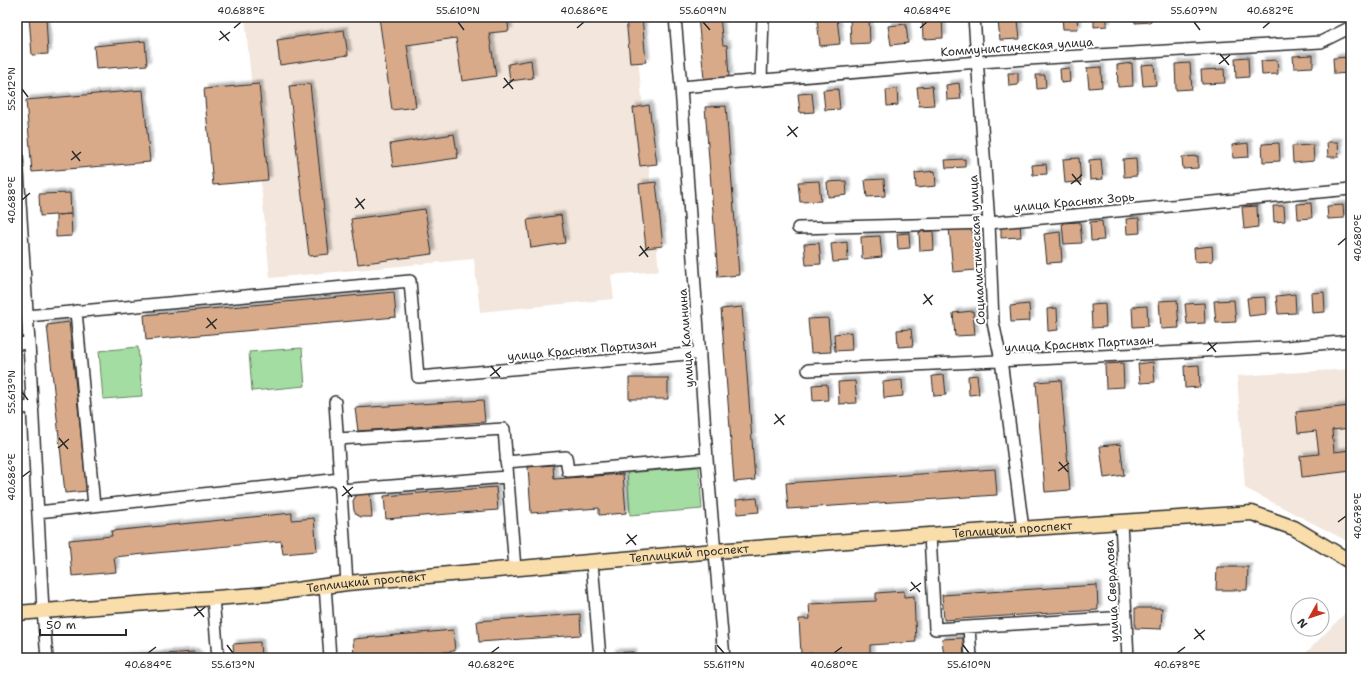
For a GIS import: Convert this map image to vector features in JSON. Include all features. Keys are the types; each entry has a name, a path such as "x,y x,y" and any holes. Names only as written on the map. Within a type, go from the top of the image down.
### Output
{"main road":[{"name":"Теплицкий проспект","path":"17,613 267,594 326,585 592,563 715,551 1252,513 1294,528 1351,562"}],"street":[{"name":"улица Калинина","path":"675,17 707,459 724,658"},
{"path":"761,80 763,17"},
{"name":"Социалистическая улица","path":"974,17 989,223 993,322 1001,360 1023,529"},
{"name":"Коммунистическая улица","path":"681,87 978,62 1321,42 1351,27"},
{"path":"17,155 30,343 43,611 47,658"},
{"name":"улица Красных Зорь","path":"798,228 989,223 1351,189"},
{"name":"улица Красных Партизан","path":"76,311 410,281 418,377 700,353"},
{"path":"27,316 76,311 94,506"},
{"name":"улица Красных Партизан","path":"808,370 1286,347 1351,341"},
{"path":"17,344 30,343"},
{"path":"335,402 347,583"},
{"path":"17,408 33,407"},
{"path":"337,439 504,429 515,569"},
{"path":"506,462 566,457 568,471 707,459"},
{"path":"38,512 341,484 507,477"},
{"name":"улица Свердлова","path":"1121,522 1128,658"},
{"path":"930,535 935,629 1126,617"},
{"path":"592,563 600,658"},
{"path":"326,585 330,658"},
{"path":"213,598 218,658"},
{"path":"968,627 971,658"}],"shaded area":[{"path":"245,17 634,17 659,271 611,275 614,299 480,312 474,259 270,278"},
{"path":"1351,369 1351,543 1245,488 1237,376"},
{"path":"1351,607 1351,658 1301,658 1322,637 1330,637 1330,628"}],"green space":[{"path":"138,347 142,396 103,399 99,351"},
{"path":"302,348 305,386 252,391 249,352"},
{"path":"699,467 702,509 630,515 627,473"}],"building":[{"path":"29,17 46,17 48,54 32,55"},
{"path":"379,17 507,17 509,31 489,33 496,76 462,81 456,38 407,45 416,107 392,110"},
{"path":"626,17 642,17 646,62 630,63"},
{"path":"698,17 720,17 723,45 727,45 729,77 704,79"},
{"path":"869,17 870,43 851,44 850,18"},
{"path":"922,17 942,17 943,38 923,39"},
{"path":"1062,17 1077,17 1078,29 1063,29"},
{"path":"1094,17 1107,17 1107,26 1094,27"},
{"path":"1135,17 1151,17 1151,22 1135,23"},
{"path":"837,18 840,44 820,46 817,20"},
{"path":"1018,20 1020,39 1000,40 998,21"},
{"path":"906,24 908,43 891,45 888,26"},
{"path":"344,30 348,55 280,65 277,40"},
{"path":"145,41 147,65 96,69 94,46"},
{"path":"1313,55 1313,67 1294,68 1293,56"},
{"path":"1248,57 1249,77 1236,78 1235,58"},
{"path":"1351,57 1351,73 1334,74 1333,58"},
{"path":"531,60 533,78 510,81 508,64"},
{"path":"1277,60 1278,74 1262,75 1261,61"},
{"path":"1132,63 1133,86 1118,87 1117,65"},
{"path":"1190,63 1192,89 1176,90 1175,64"},
{"path":"1154,64 1156,85 1143,86 1141,65"},
{"path":"1101,67 1102,87 1089,88 1087,68"},
{"path":"1069,68 1070,82 1061,83 1060,69"},
{"path":"1224,69 1225,83 1202,84 1201,70"},
{"path":"1008,73 1018,73 1018,85 1009,86"},
{"path":"1036,75 1045,75 1046,88 1037,89"},
{"path":"959,83 961,99 947,100 946,85"},
{"path":"259,84 268,180 213,185 204,89"},
{"path":"310,84 329,254 309,256 289,86"},
{"path":"932,86 934,105 919,106 917,87"},
{"path":"838,89 840,109 825,110 823,90"},
{"path":"897,89 898,105 887,106 886,90"},
{"path":"143,90 150,162 32,172 26,100"},
{"path":"812,93 814,112 800,113 798,94"},
{"path":"649,105 657,164 640,166 633,108"},
{"path":"726,106 739,275 718,277 705,107"},
{"path":"454,134 458,158 393,167 390,144"},
{"path":"1327,142 1338,142 1339,157 1328,157"},
{"path":"1248,143 1249,157 1233,158 1232,145"},
{"path":"1279,143 1280,161 1263,162 1262,144"},
{"path":"1313,145 1314,161 1293,163 1292,146"},
{"path":"1198,156 1198,168 1183,169 1182,157"},
{"path":"1079,158 1081,182 1065,183 1063,159"},
{"path":"1136,158 1137,176 1124,177 1123,159"},
{"path":"965,159 965,167 946,168 945,160"},
{"path":"1101,159 1103,179 1090,180 1089,160"},
{"path":"1046,164 1047,174 1033,175 1032,165"},
{"path":"935,171 936,186 916,188 915,173"},
{"path":"884,179 885,196 867,197 865,180"},
{"path":"819,181 821,201 800,202 798,182"},
{"path":"846,181 847,195 828,197 827,182"},
{"path":"656,182 663,246 646,248 639,184"},
{"path":"70,193 71,214 40,216 39,194"},
{"path":"1311,203 1312,218 1298,219 1297,204"},
{"path":"1343,205 1344,218 1328,219 1327,206"},
{"path":"1257,206 1258,227 1244,229 1242,207"},
{"path":"1273,206 1284,206 1285,221 1274,222"},
{"path":"425,209 432,254 358,264 351,219"},
{"path":"71,214 72,236 56,237 56,215"},
{"path":"561,215 565,243 531,248 527,220"},
{"path":"1139,218 1140,233 1127,234 1126,219"},
{"path":"1102,221 1104,240 1091,241 1090,222"},
{"path":"1080,222 1082,243 1064,244 1062,223"},
{"path":"1020,223 1021,237 1001,238 1001,225"},
{"path":"972,226 976,270 953,272 949,228"},
{"path":"933,231 934,250 920,251 919,232"},
{"path":"1060,232 1062,262 1047,263 1044,234"},
{"path":"909,233 910,248 898,249 897,234"},
{"path":"880,236 882,257 862,259 861,237"},
{"path":"847,242 848,261 833,262 831,244"},
{"path":"819,243 821,264 806,265 804,244"},
{"path":"1212,246 1213,261 1195,262 1194,248"},
{"path":"394,292 396,317 146,340 144,315"},
{"path":"1324,292 1325,312 1312,313 1311,293"},
{"path":"1295,294 1296,313 1278,314 1276,296"},
{"path":"1265,297 1266,314 1249,316 1247,298"},
{"path":"1177,300 1179,328 1161,329 1159,301"},
{"path":"1234,300 1236,322 1216,323 1214,301"},
{"path":"1204,303 1205,323 1187,324 1185,304"},
{"path":"1029,304 1030,321 1011,322 1010,306"},
{"path":"1105,304 1106,327 1092,328 1091,305"},
{"path":"1147,306 1148,326 1133,327 1132,307"},
{"path":"742,307 755,480 734,482 721,309"},
{"path":"1057,308 1058,330 1048,331 1047,309"},
{"path":"973,311 975,335 955,336 953,313"},
{"path":"828,318 831,352 811,353 808,319"},
{"path":"69,322 87,491 65,493 47,325"},
{"path":"911,329 913,346 898,347 897,330"},
{"path":"851,332 852,350 835,351 834,334"},
{"path":"1153,362 1155,382 1140,383 1138,364"},
{"path":"1123,363 1124,387 1106,388 1105,364"},
{"path":"1199,365 1200,387 1185,388 1184,366"},
{"path":"944,375 946,395 934,396 932,376"},
{"path":"977,375 979,394 969,395 968,376"},
{"path":"629,378 668,378 668,399 629,399"},
{"path":"902,380 903,396 884,398 883,382"},
{"path":"1061,380 1070,490 1045,492 1036,382"},
{"path":"855,381 857,403 839,404 838,382"},
{"path":"827,384 828,400 813,401 812,385"},
{"path":"483,400 485,422 358,431 355,408"},
{"path":"1350,406 1351,428 1332,430 1334,452 1351,450 1351,471 1302,477 1300,456 1319,454 1316,431 1298,433 1296,412"},
{"path":"1120,444 1124,475 1104,478 1100,446"},
{"path":"553,465 554,479 623,474 626,513 599,515 599,508 531,513 528,467"},
{"path":"995,469 997,495 788,509 786,483"},
{"path":"496,487 498,510 386,519 384,496"},
{"path":"370,493 372,517 361,517 354,511 353,501 359,494"},
{"path":"757,498 759,512 737,514 736,500"},
{"path":"292,513 292,520 314,518 317,551 283,554 281,541 114,557 116,572 72,576 69,540 112,536 111,531"},
{"path":"1217,567 1248,567 1247,590 1216,590"},
{"path":"1097,585 1098,610 944,620 942,595"},
{"path":"904,591 904,597 914,596 916,642 870,645 870,658 813,658 813,653 801,654 799,619 810,619 809,604 876,601 876,593"},
{"path":"1135,608 1162,608 1161,629 1135,628"},
{"path":"580,614 581,635 479,642 477,621"},
{"path":"453,630 455,651 372,658 354,658 353,639"},
{"path":"963,638 964,658 944,658 942,639"},
{"path":"260,642 261,658 234,658 233,644"},
{"path":"194,652 201,658 109,658"},
{"path":"633,652 633,658 613,658 612,653"}]}
